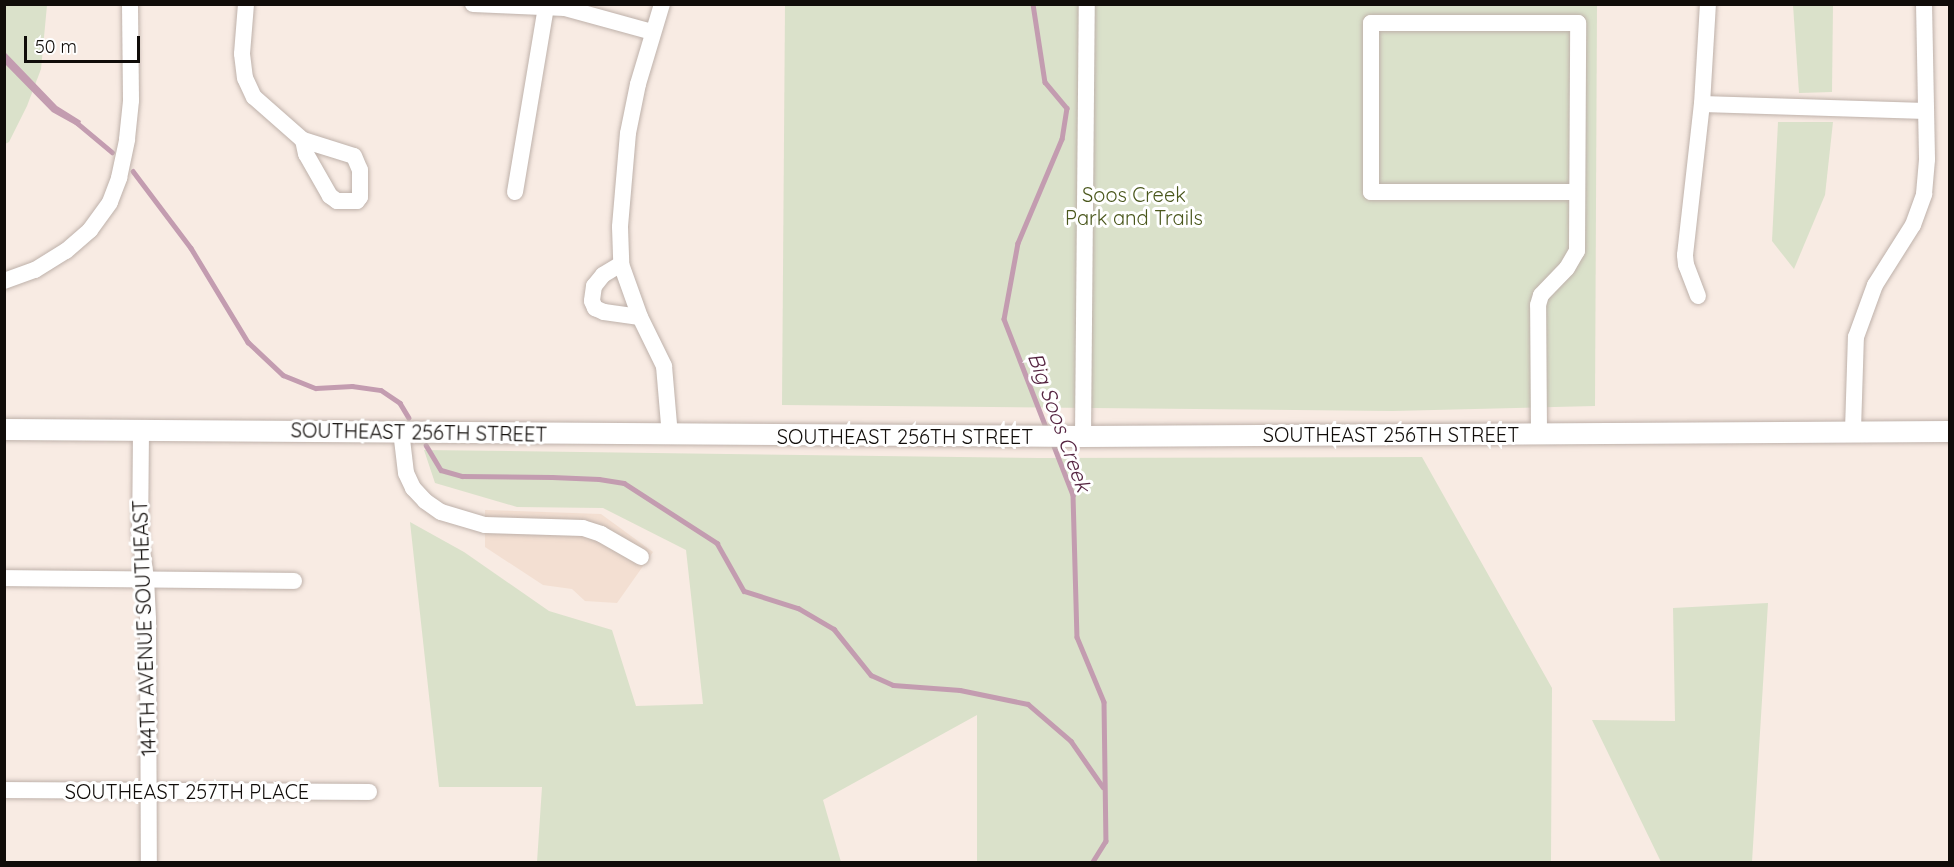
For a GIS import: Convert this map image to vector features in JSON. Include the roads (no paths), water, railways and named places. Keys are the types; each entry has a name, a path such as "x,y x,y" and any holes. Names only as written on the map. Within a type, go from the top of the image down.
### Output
{"main road":[{"name":"SOUTHEAST 256TH STREET","path":"4,429 401,431 670,436 1950,431"}],"street":[{"path":"4,281 35,270 66,251 90,230 103,211 119,178 131,100 130,4"},
{"path":"246,4 242,54 245,78 254,97 303,140"},
{"path":"473,4 566,8 652,32"},
{"path":"662,4 652,32 628,133 620,227 621,264 640,317 664,366 670,436"},
{"path":"1073,436 1087,4"},
{"path":"1698,296 1686,265 1685,255 1702,104 1708,4"},
{"path":"1853,430 1856,337 1875,285 1913,225 1924,194 1927,159 1924,4"},
{"path":"516,192 546,8"},
{"path":"1539,433 1538,305 1541,295 1567,268 1577,251 1578,23 1371,23 1371,192 1577,192"},
{"path":"1702,104 1926,111"},
{"path":"621,264 603,275 594,286 592,301 595,308 604,312 640,317"},
{"name":"144TH AVENUE SOUTHEAST","path":"141,430 140,535 146,579 149,862"},
{"path":"401,431 404,463 410,481 425,501 441,512 485,525 583,528 601,534 641,557"},
{"path":"4,578 294,581"},
{"name":"SOUTHEAST 257TH PLACE","path":"4,790 369,792"}],"waterway":[{"name":"Big Soos Creek","path":"1033,4 1045,82 1067,108 1062,139 1018,243 1004,319 1047,430"},
{"path":"76,122 112,152"},
{"path":"133,171 191,248 248,342 283,375 316,388 352,386 381,390 400,403 409,418"},
{"name":"Big Soos Creek","path":"1052,441 1073,495 1077,637 1104,702 1106,841 1093,862"},
{"path":"426,445 441,470 462,476 599,479 624,483 717,543 744,591 798,608 834,629 871,675 893,685 960,690 1028,704 1071,741 1103,787"}],"park label":[{"name":"Soos Creek Park and Trails","path":"1134,206"}]}
